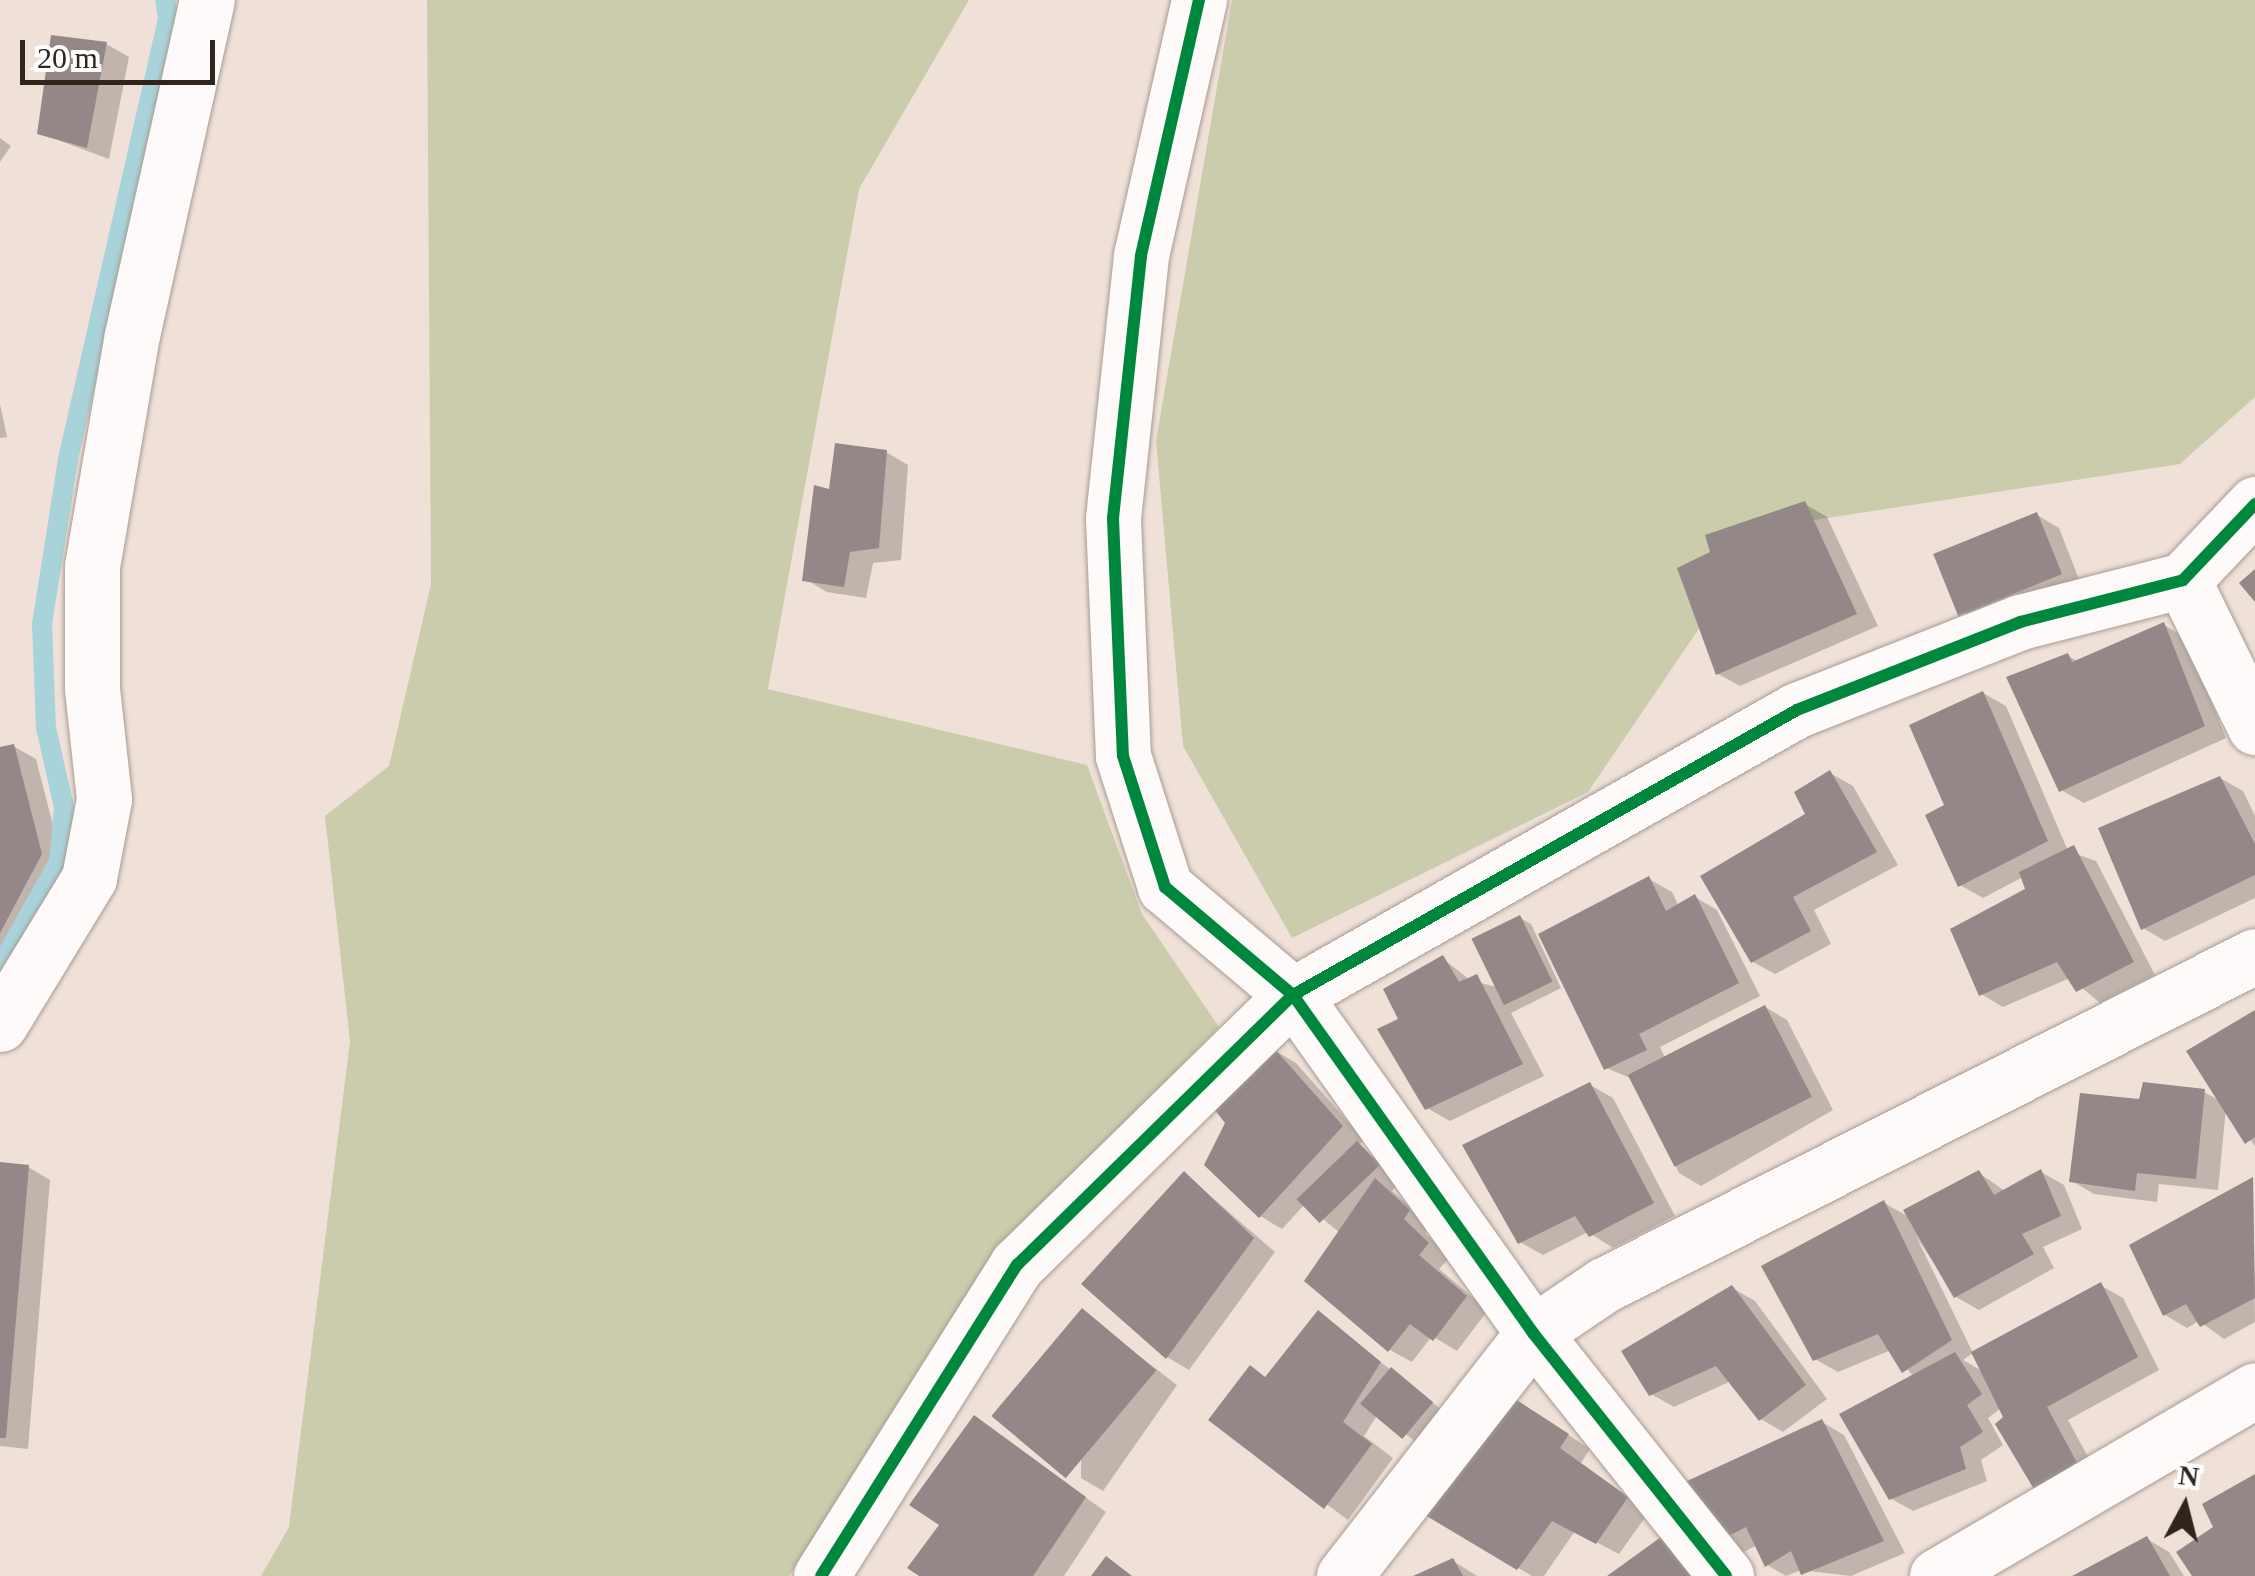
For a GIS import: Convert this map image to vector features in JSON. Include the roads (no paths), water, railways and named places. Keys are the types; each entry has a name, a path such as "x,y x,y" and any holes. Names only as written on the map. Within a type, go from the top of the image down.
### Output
{"street":[{"path":"0,1024 90,878 104,800 92,688 92,566 136,317 207,0"},
{"path":"1199,0 1141,256 1113,519 1123,756 1165,887 1292,995 1533,1333 1726,1576"},
{"path":"821,1576 1016,1266 1292,995 1796,710 2020,622 2183,580 2255,504"},
{"path":"2183,580 2255,727"},
{"path":"1344,1576 1533,1333 1604,1285 2255,956"},
{"path":"1937,1576 2255,1390"}],"waterway":[{"path":"0,967 59,862 64,807 46,728 42,624 68,459 168,18 165,0"}]}
